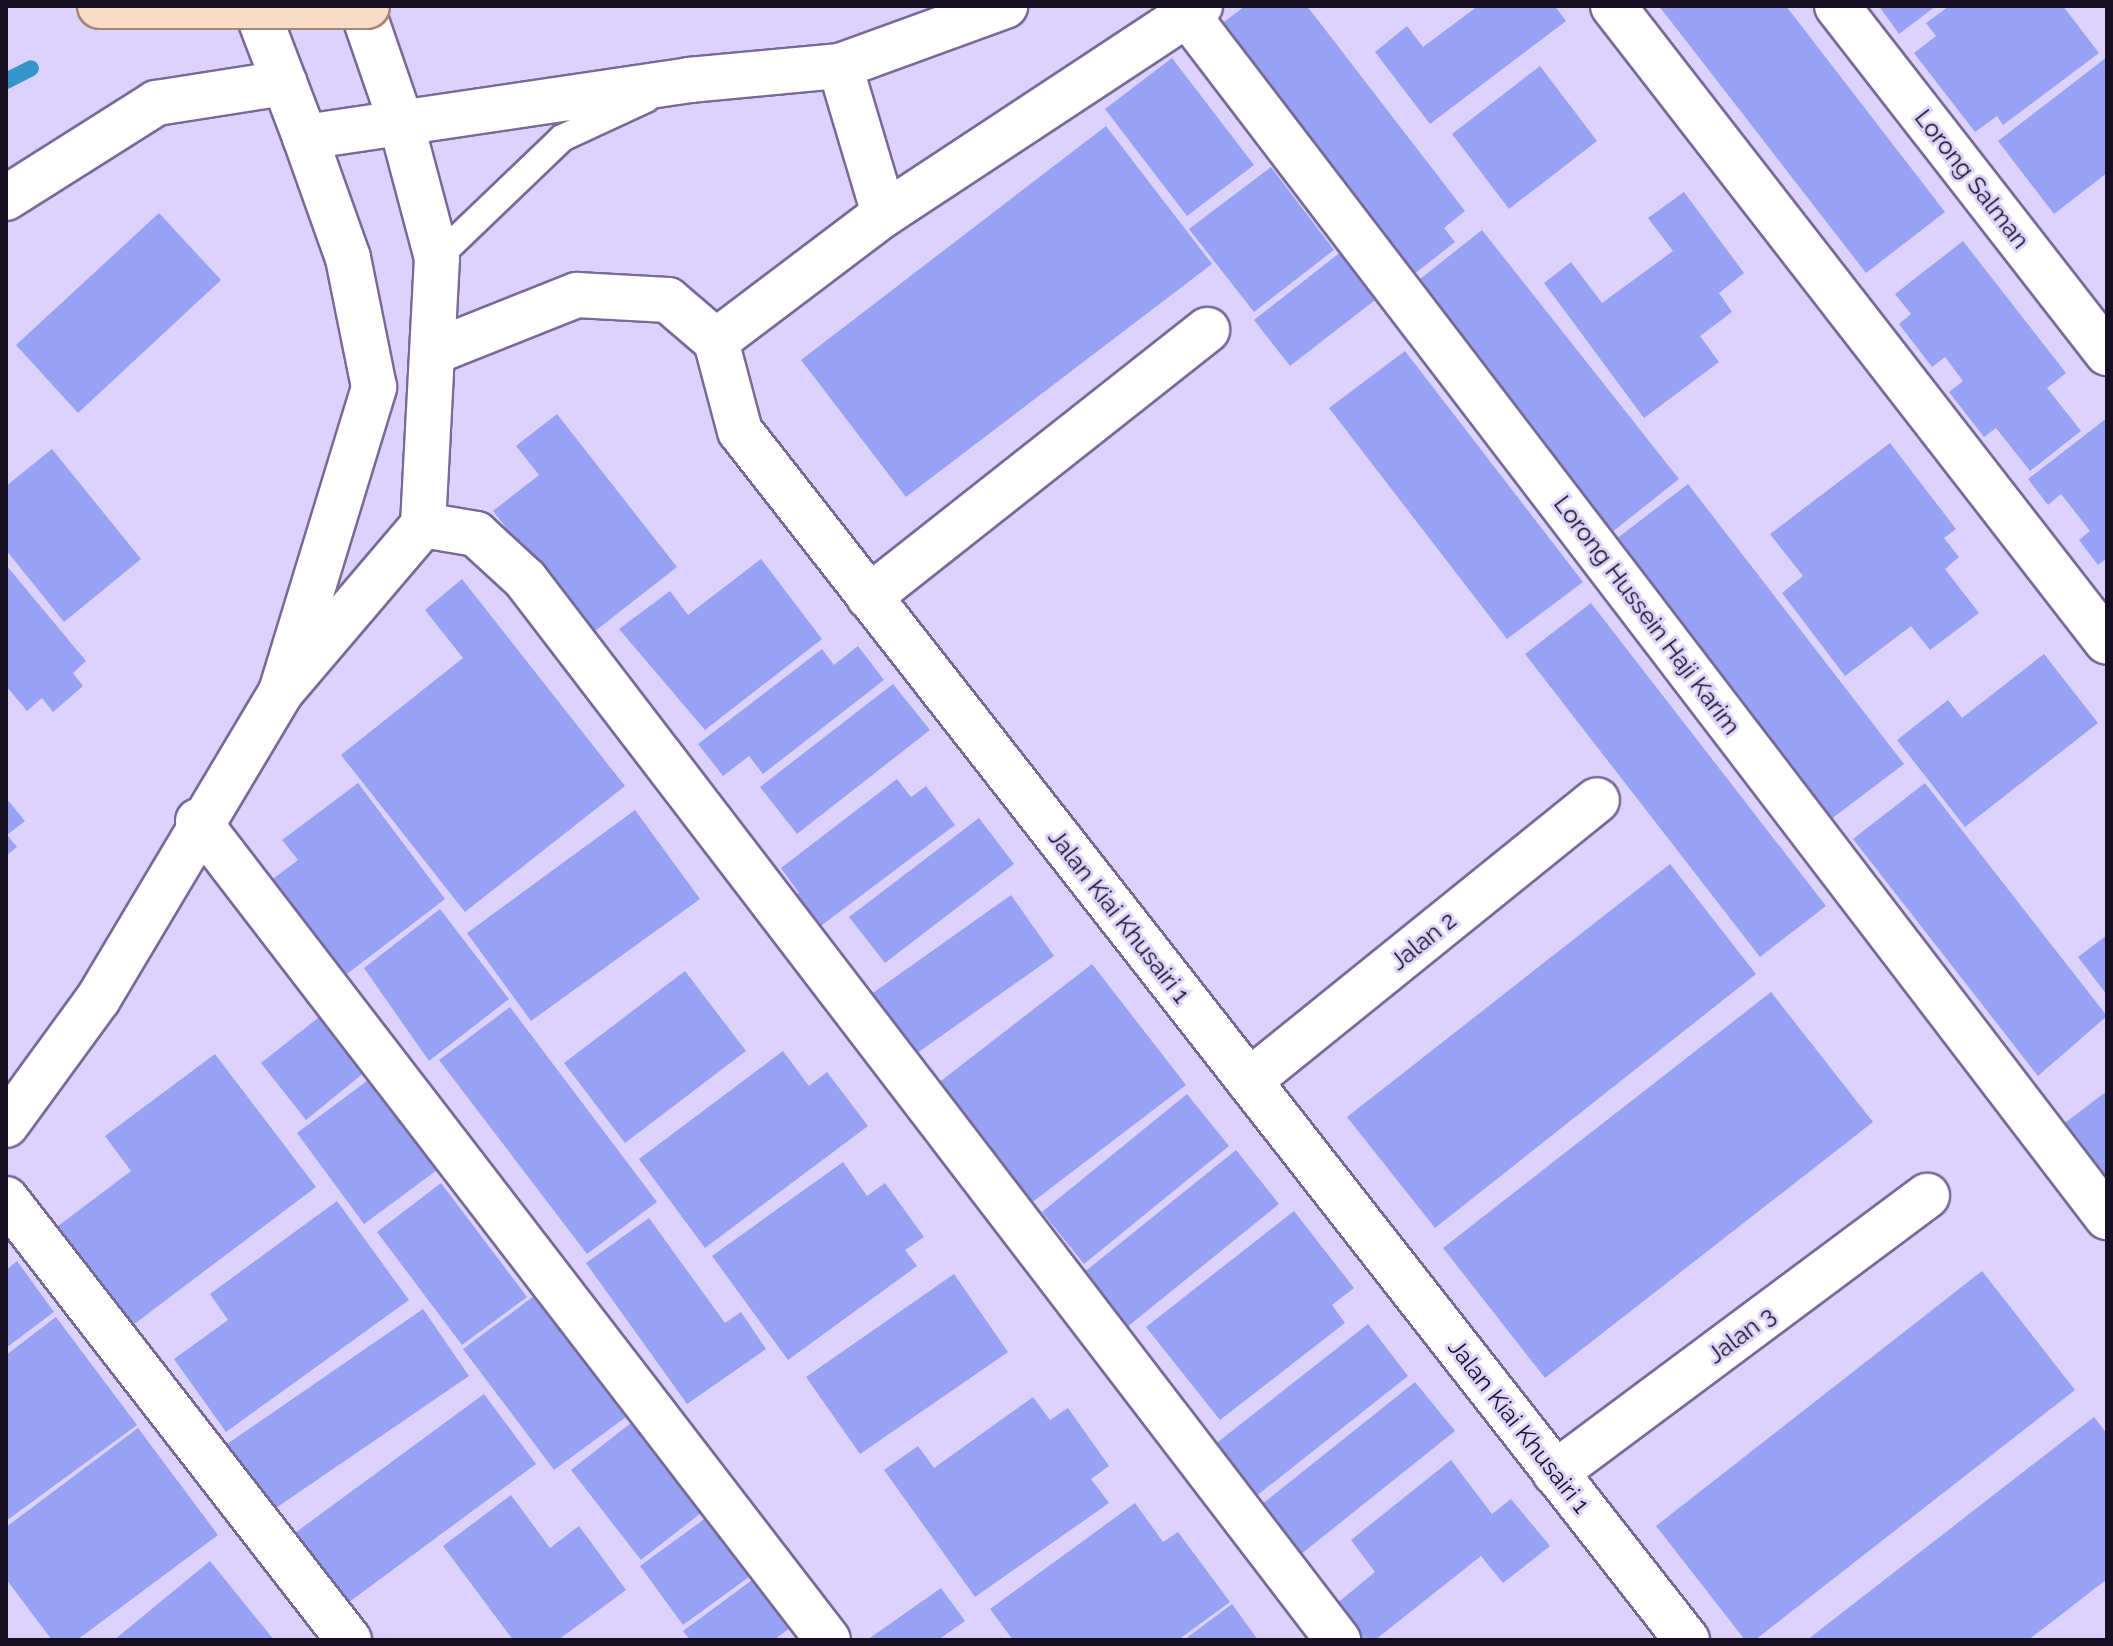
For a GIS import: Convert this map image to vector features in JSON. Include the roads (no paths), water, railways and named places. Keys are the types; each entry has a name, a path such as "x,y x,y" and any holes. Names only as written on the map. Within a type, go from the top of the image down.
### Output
{"main road":[{"path":"100,6 364,6"}],"street":[{"path":"255,6 348,258 374,387 281,692"},
{"path":"6,1125 98,999 198,821 281,692 423,525 436,351 437,258 400,119 364,6"},
{"path":"305,137 400,119 689,80 840,66 1005,6"},
{"path":"1613,6 2107,642"},
{"name":"Lorong Salman","path":"1837,6 2107,353"},
{"path":"436,351 577,295 668,300 716,341 884,214 1193,10"},
{"name":"Lorong Hussein Haji Karim","path":"1193,10 2107,1217"},
{"path":"840,66 884,214"},
{"path":"6,198 156,103 284,83"},
{"path":"869,597 1207,330"},
{"name":"Jalan Kiai Khusairi 1","path":"716,341 740,431 1687,1640"},
{"path":"423,525 476,534 525,579 1338,1640"},
{"name":"Jalan 2","path":"1249,1081 1597,800"},
{"path":"198,821 828,1640"},
{"name":"Jalan 3","path":"1555,1473 1927,1196"},
{"path":"6,1199 349,1640"}],"lane":[{"path":"437,258 562,138 689,80"}],"waterway":[{"path":"6,81 31,68"}]}
